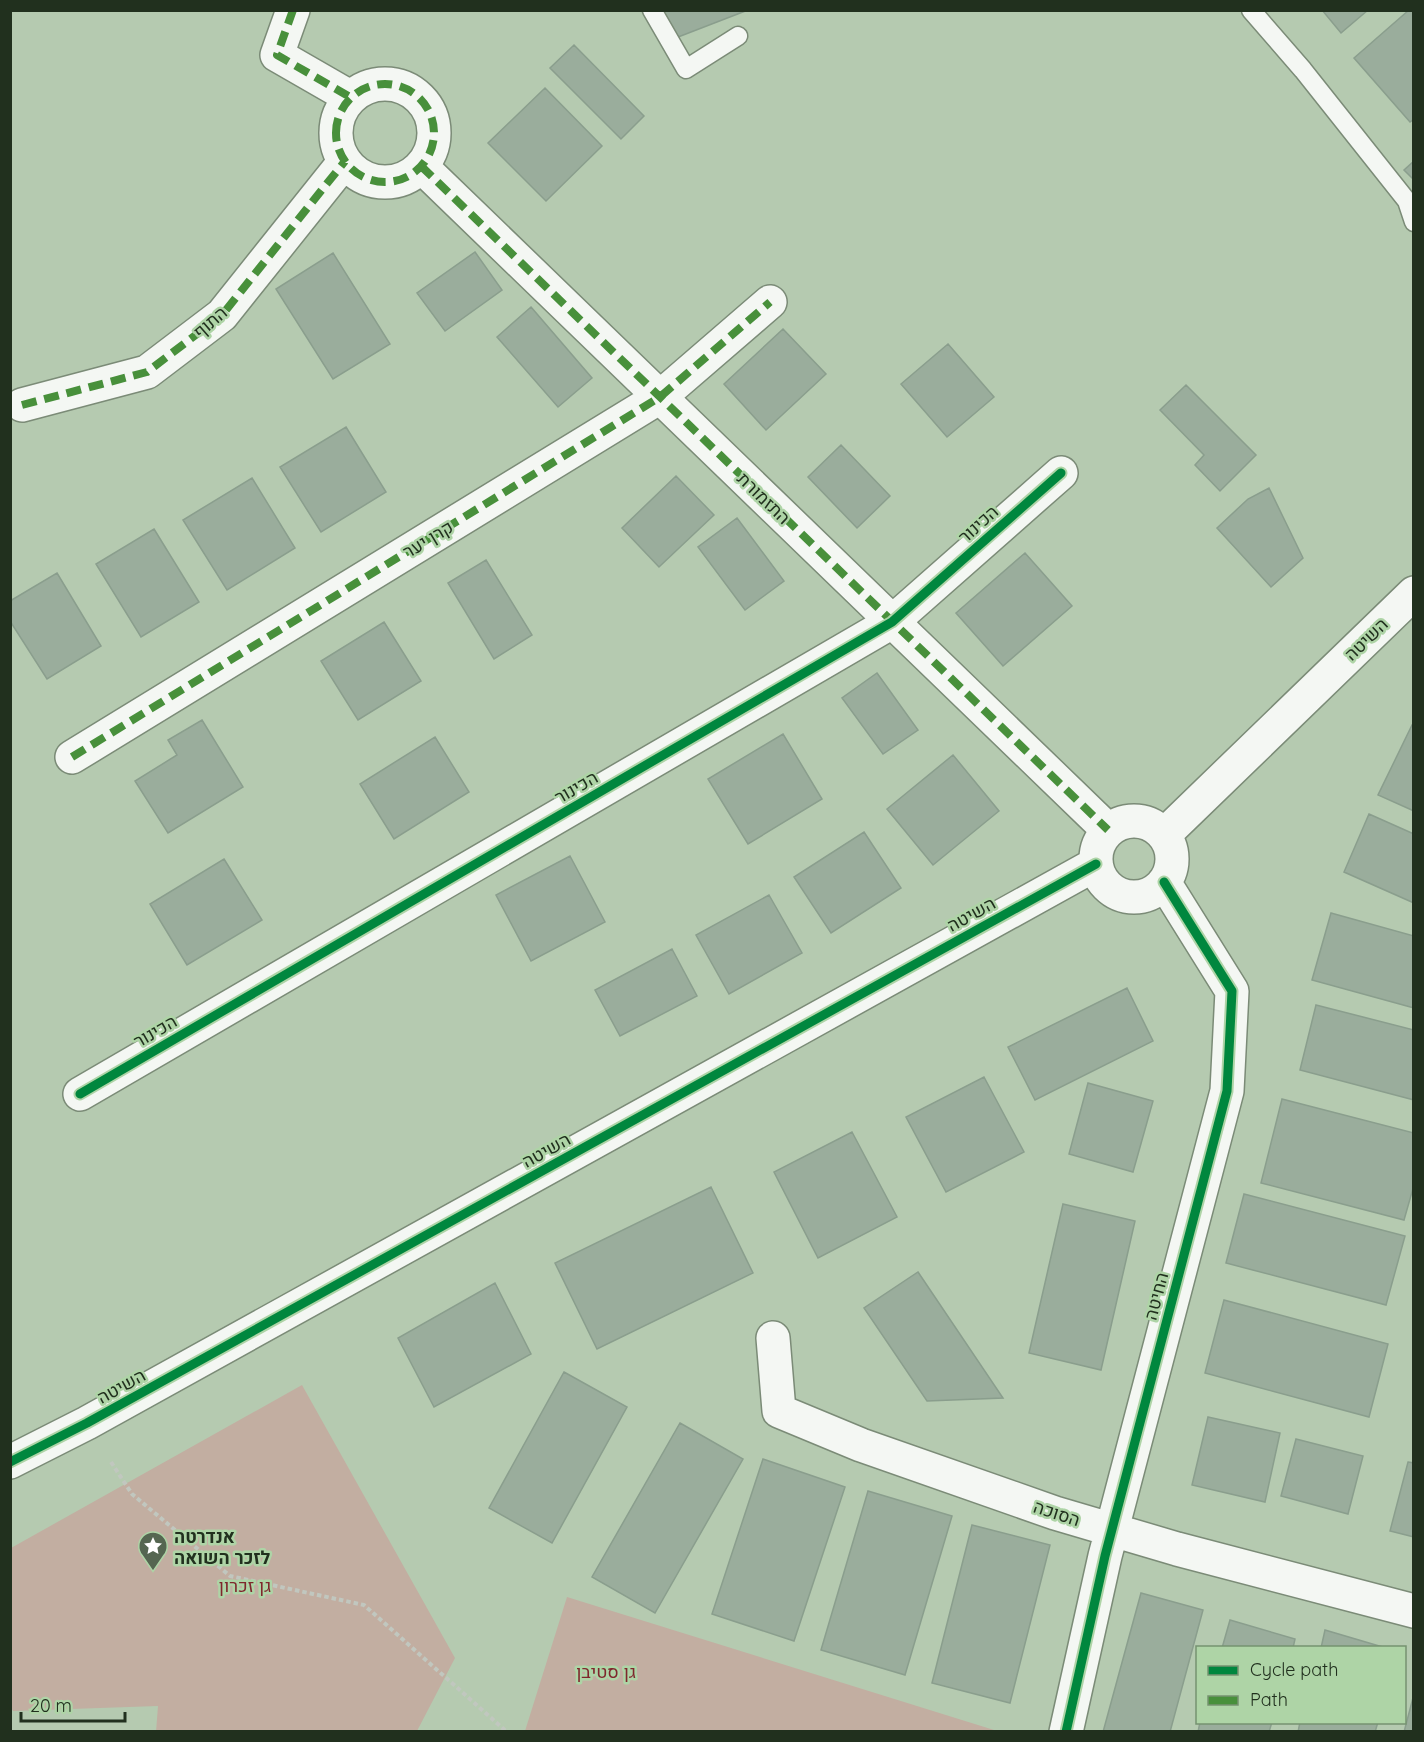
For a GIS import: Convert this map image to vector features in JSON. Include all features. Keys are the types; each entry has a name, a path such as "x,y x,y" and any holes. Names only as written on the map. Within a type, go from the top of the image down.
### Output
{"street":[{"path":"293,10 277,55 350,97"},
{"path":"381,83 398,85 413,92 425,104 432,119 434,136 430,152 421,166 410,176 382,182 368,179 355,172 345,161 338,149 335,135 336,121 350,97 364,87 381,83"},
{"name":"התוף","path":"22,405 147,372 204,329 222,315 345,161"},
{"name":"התזמורת","path":"421,166 1108,830"},
{"name":"קרן יער","path":"72,757 660,397 770,302"},
{"name":"הכינור","path":"80,1094 892,622 1061,473"},
{"name":"השיטה","path":"1164,835 1413,594"},
{"path":"1130,820 1143,821 1154,826 1164,835 1170,846 1172,859 1170,871 1164,882 1154,891 1142,896 1130,897 1107,886 1096,864 1098,846 1108,830 1118,823 1130,820"},
{"name":"השיטה","path":"10,1462 87,1423 1096,864"},
{"name":"החיטה","path":"1066,1731 1105,1556 1227,1090 1232,991 1164,882"},
{"name":"הסוכה","path":"773,1338 779,1411 861,1445 1055,1513 1177,1549 1413,1611"}],"lane":[{"path":"652,10 686,69 738,36"},
{"path":"1251,10 1407,201 1413,222"}],"path":[{"path":"111,1462 132,1494 230,1576 364,1605 507,1731"}],"green space":[{"name":"גן זכרון","path":"302,1385 455,1658 417,1731 156,1732 158,1706 13,1711 10,1706 11,1548"},
{"name":"גן סטיבן","path":"567,1597 994,1730 994,1731 525,1731"}],"building":[{"path":"663,10 748,10 673,39"},
{"path":"1322,10 1368,10 1341,33"},
{"path":"1409,10 1414,10 1414,119 1410,122 1354,58"},
{"path":"574,45 644,116 621,139 550,68"},
{"path":"545,88 602,146 546,201 488,143"},
{"path":"1414,161 1414,180 1404,170"},
{"path":"475,252 502,290 445,331 417,293"},
{"path":"333,253 390,344 333,379 276,289"},
{"path":"531,307 592,378 558,407 497,337"},
{"path":"783,329 826,374 766,430 724,384"},
{"path":"948,344 994,397 947,437 901,384"},
{"path":"1186,385 1256,455 1220,491 1195,465 1204,455 1160,410"},
{"path":"346,427 386,492 321,532 280,467"},
{"path":"841,445 890,496 857,528 808,477"},
{"path":"676,476 714,515 659,567 622,528"},
{"path":"252,478 295,548 227,590 183,520"},
{"path":"1269,488 1303,558 1271,587 1217,528 1248,499"},
{"path":"737,518 784,581 745,610 698,547"},
{"path":"154,529 199,602 141,637 96,564"},
{"path":"1025,553 1072,606 1003,666 956,613"},
{"path":"486,560 532,635 494,659 448,583"},
{"path":"57,573 101,646 47,679 10,621 10,601"},
{"path":"384,622 421,681 358,720 321,661"},
{"path":"877,673 918,730 883,754 842,698"},
{"path":"202,720 243,787 168,833 135,781 177,755 168,740"},
{"path":"1412,725 1414,726 1414,811 1378,795"},
{"path":"783,734 822,799 748,844 708,779"},
{"path":"435,737 469,792 394,839 360,784"},
{"path":"953,755 999,811 933,865 887,809"},
{"path":"1369,814 1414,834 1414,903 1344,872"},
{"path":"864,832 901,888 831,933 794,877"},
{"path":"570,856 605,922 531,961 496,895"},
{"path":"224,859 262,920 187,965 150,904"},
{"path":"769,895 802,953 729,994 696,935"},
{"path":"1331,913 1414,936 1414,1008 1312,980"},
{"path":"672,949 697,996 620,1036 595,990"},
{"path":"1127,988 1153,1041 1035,1100 1008,1047"},
{"path":"1316,1005 1414,1030 1414,1100 1300,1070"},
{"path":"984,1077 1024,1152 946,1192 906,1117"},
{"path":"1088,1083 1153,1101 1133,1172 1069,1154"},
{"path":"1282,1099 1414,1133 1414,1185 1404,1220 1261,1183"},
{"path":"852,1132 897,1217 818,1258 774,1172"},
{"path":"711,1187 753,1273 597,1349 555,1263"},
{"path":"1244,1194 1405,1236 1386,1305 1226,1263"},
{"path":"1063,1204 1135,1221 1101,1370 1029,1353"},
{"path":"918,1272 1003,1398 927,1401 864,1308"},
{"path":"495,1283 531,1354 434,1407 398,1338"},
{"path":"1224,1300 1388,1344 1369,1417 1205,1373"},
{"path":"564,1372 627,1407 552,1543 489,1508"},
{"path":"1208,1417 1280,1433 1265,1502 1192,1485"},
{"path":"680,1423 743,1459 655,1613 592,1577"},
{"path":"1296,1439 1363,1456 1348,1514 1281,1496"},
{"path":"763,1459 845,1487 794,1641 712,1614"},
{"path":"1408,1462 1414,1463 1414,1537 1390,1531"},
{"path":"868,1491 952,1516 905,1675 821,1650"},
{"path":"972,1525 1050,1545 1010,1703 932,1683"},
{"path":"1141,1593 1203,1610 1170,1732 1103,1732"},
{"path":"1230,1620 1295,1639 1293,1646 1223,1646"},
{"path":"1325,1630 1379,1646 1321,1646"},
{"path":"1414,1694 1414,1732 1404,1732"},
{"path":"1200,1724 1271,1724 1269,1732 1198,1732"},
{"path":"1300,1724 1377,1724 1375,1732 1298,1732"}],"marked path":[{"path":"293,10 277,55 350,97"},
{"path":"385,84 404,88 420,98 430,114 434,133 430,152 420,168 404,178 385,182 366,178 350,168 340,152 336,133 340,114 350,98 366,88 385,84"},
{"path":"22,405 147,372 222,315 345,161"},
{"path":"421,166 1108,830"},
{"path":"72,757 660,397 770,302"}],"cycle path":[{"path":"80,1094 892,622 1061,473"},
{"path":"10,1462 87,1423 1096,864"},
{"path":"1066,1732 1105,1556 1227,1091 1232,991 1164,882"}],"place":[{"name":"אנדרטה לזכר השואה","path":"153,1572"}]}
